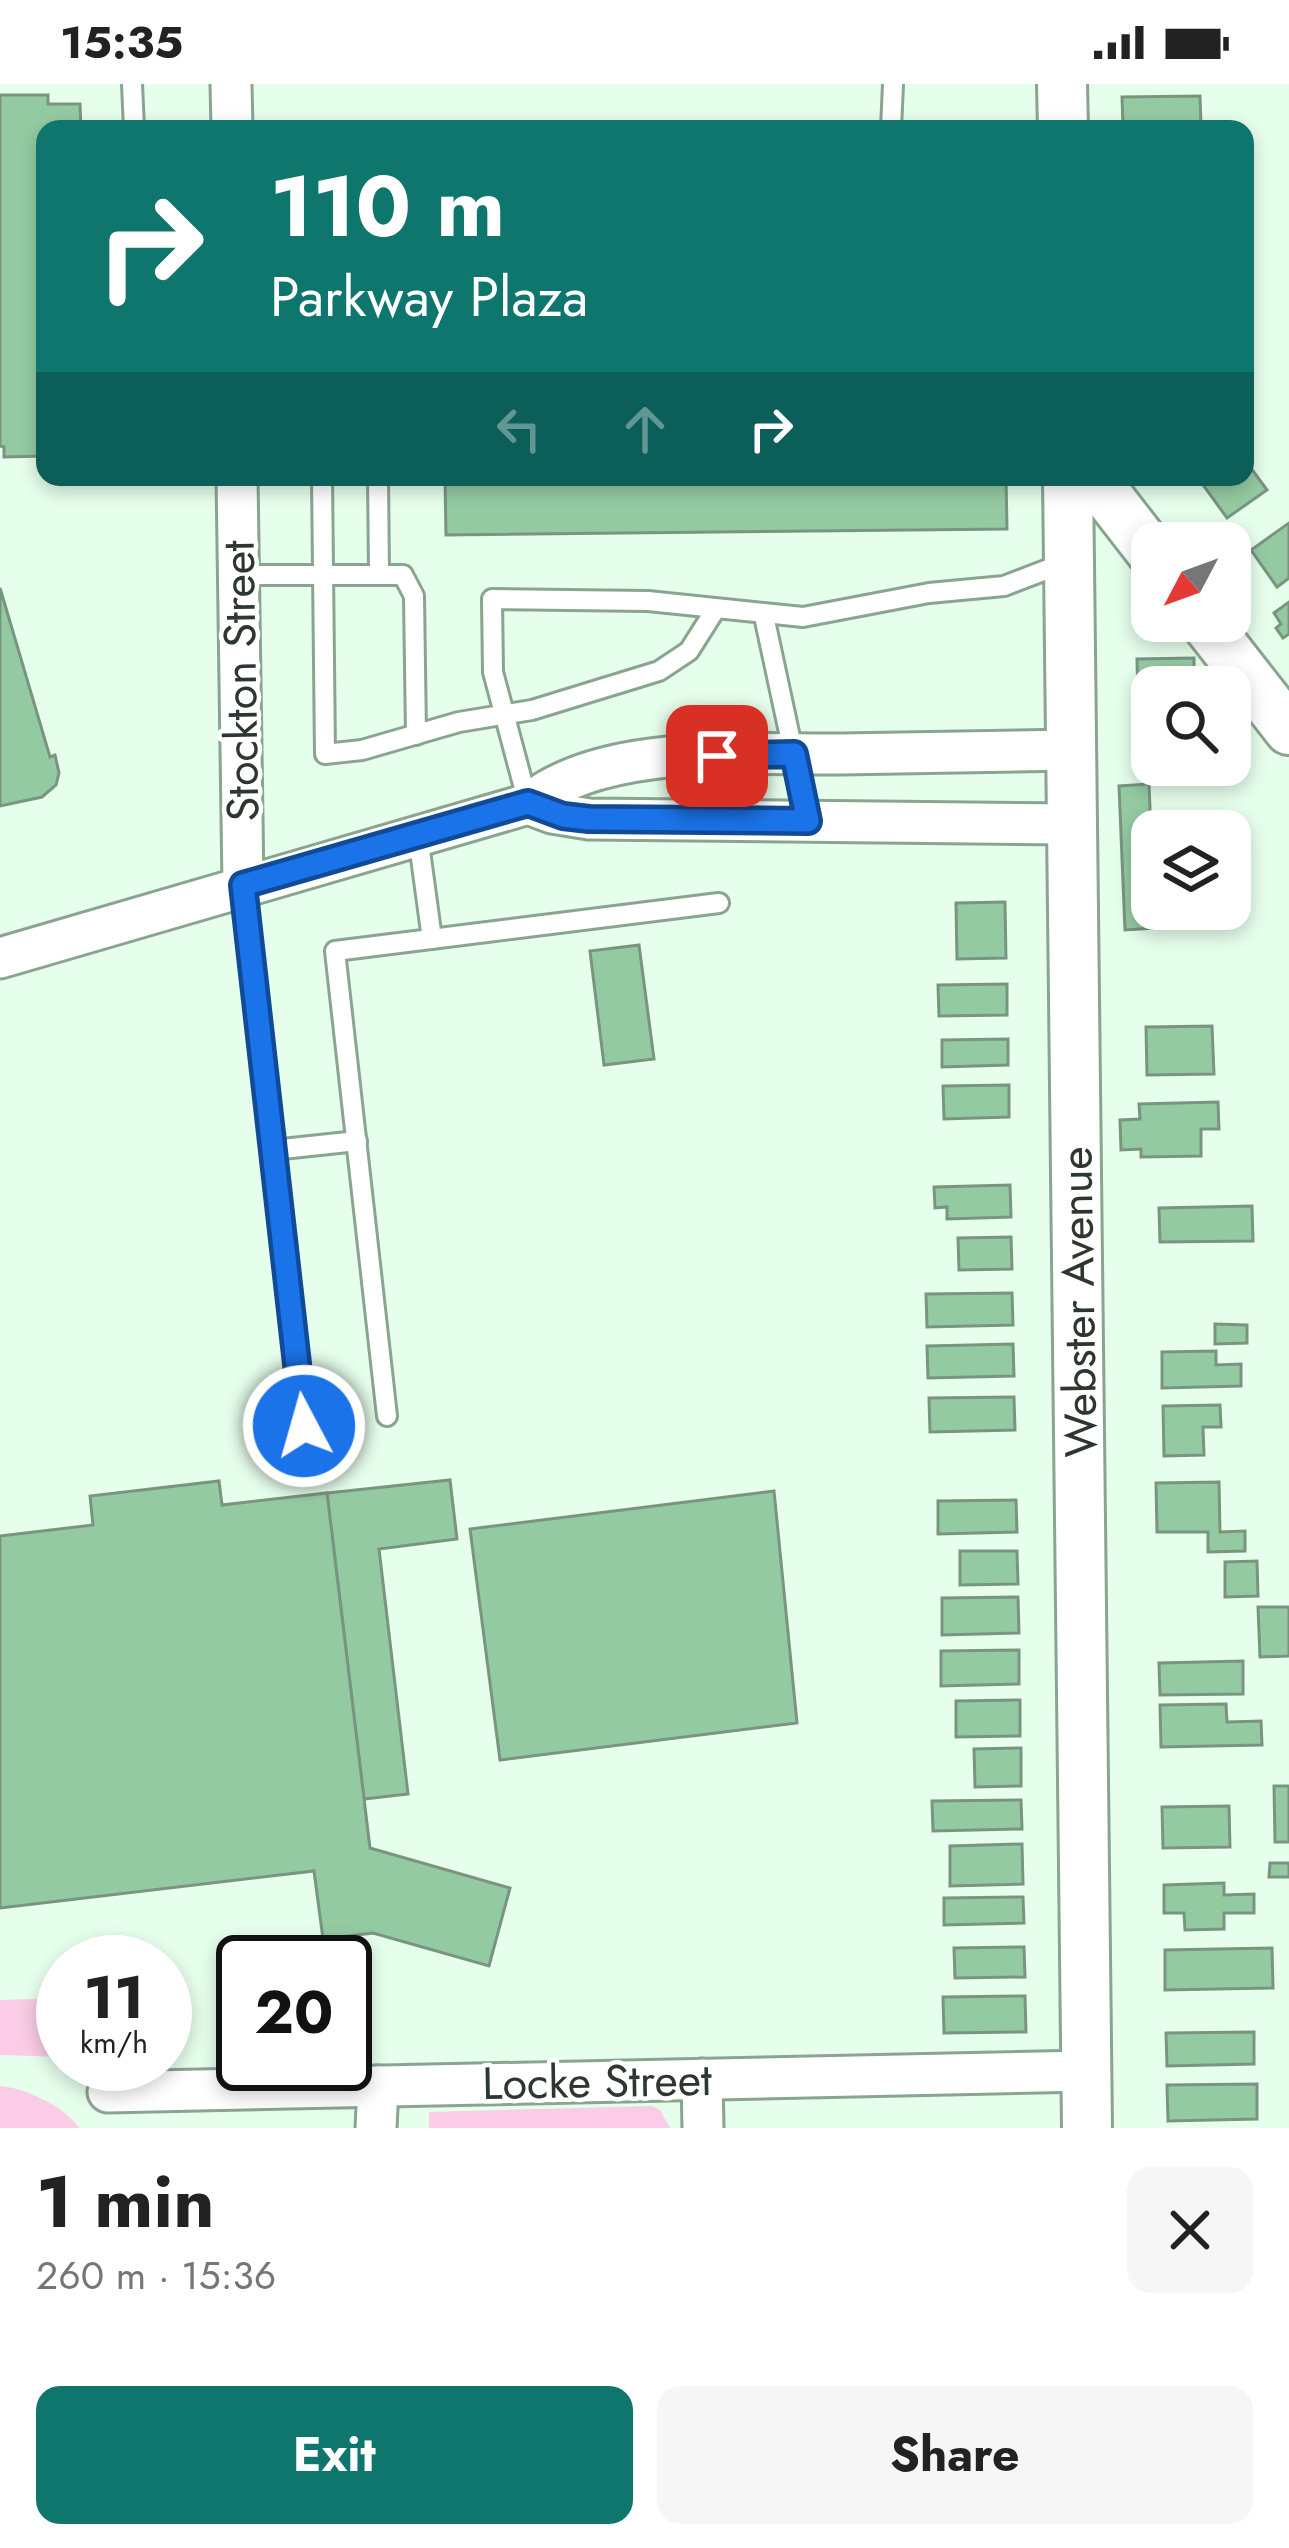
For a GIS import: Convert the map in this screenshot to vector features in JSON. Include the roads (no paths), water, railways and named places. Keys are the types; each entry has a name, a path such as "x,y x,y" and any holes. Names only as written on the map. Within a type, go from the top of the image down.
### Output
{"street":[{"path":"231,84 232,120"},
{"path":"1062,84 1063,120"},
{"name":"Stockton Street","path":"237,486 243,885"},
{"name":"Webster Avenue","path":"1067,486 1088,2128"},
{"path":"1100,486 1131,527"},
{"path":"1220,642 1289,730"},
{"path":"0,958 528,803 560,782 614,766 794,754 1071,750"},
{"path":"528,803 563,816 589,819 1072,824"},
{"name":"Locke Street","path":"108,2092 1087,2071"},
{"path":"702,2079 703,2128"},
{"path":"376,2128 378,2086"}],"lane":[{"path":"132,84 134,120"},
{"path":"891,120 893,84"},
{"path":"322,486 325,754 362,750 566,700 670,667 689,651 716,610"},
{"path":"378,486 379,572"},
{"path":"528,803 493,672 492,599 648,602 803,616 929,593 1004,586 1069,562"},
{"path":"239,575 403,575 413,590 416,735"},
{"path":"764,616 808,821"},
{"path":"417,833 431,939"},
{"path":"243,885 304,1426"},
{"path":"388,1416 335,951 719,903"},
{"path":"273,1150 356,1141"}]}
